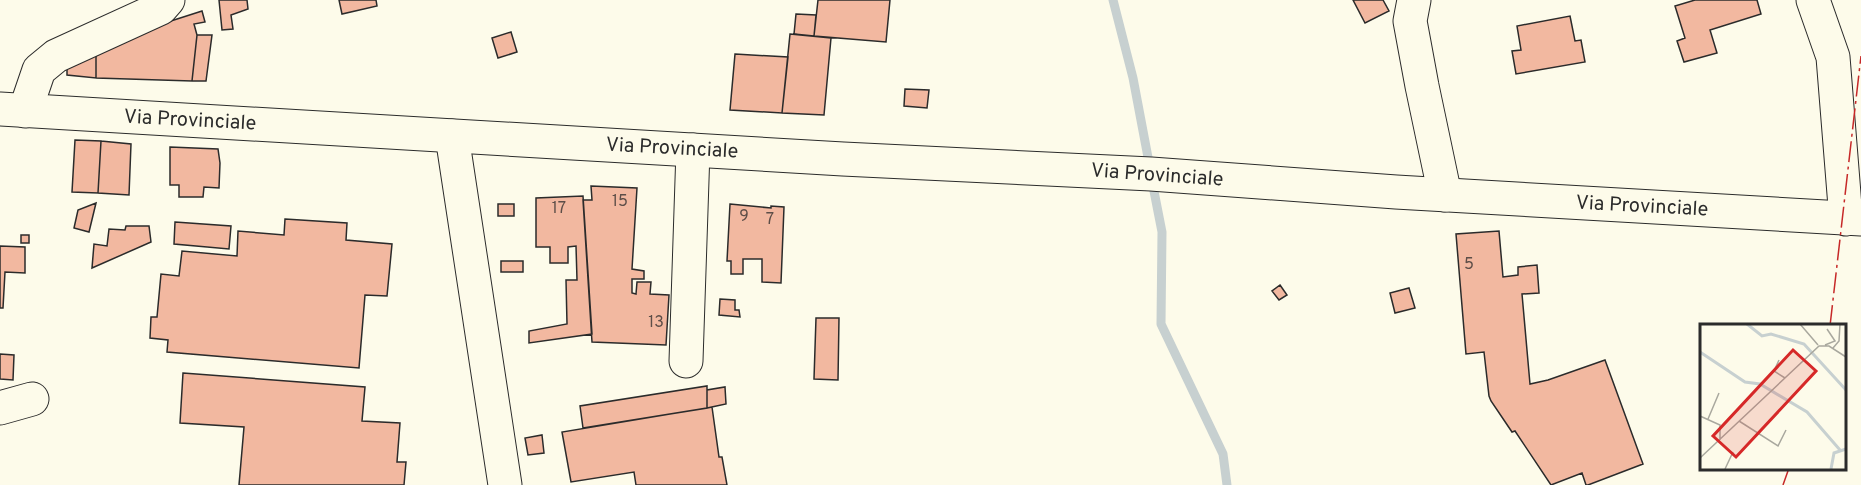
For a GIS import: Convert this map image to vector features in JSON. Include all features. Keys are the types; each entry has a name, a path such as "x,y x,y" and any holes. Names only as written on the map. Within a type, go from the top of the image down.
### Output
{"main road":[{"path":"12,110 39,70 56,56 161,8 168,0"},
{"path":"1414,0 1410,21 1445,195"},
{"path":"1813,0 1833,57 1854,219"},
{"name":"Via Provinciale","path":"12,110 1151,174 1445,195 1854,219"},
{"path":"452,136 505,485"},
{"path":"686,362 693,150"},
{"path":"0,408 32,399"}],"building":[{"path":"219,0 247,0 248,9 231,15 233,29 222,30"},
{"path":"339,0 376,0 377,6 342,14"},
{"path":"818,0 890,0 886,42 814,36"},
{"path":"1353,0 1383,0 1389,11 1365,23"},
{"path":"1695,0 1757,0 1761,14 1710,30 1717,53 1684,62 1677,41 1685,38 1675,6"},
{"path":"202,11 205,22 194,24 197,35 192,81 96,78 96,45"},
{"path":"796,14 816,15 814,36 794,34"},
{"path":"1570,16 1575,41 1581,40 1585,62 1516,74 1512,51 1521,50 1517,26"},
{"path":"511,32 517,52 498,58 492,38"},
{"path":"790,34 831,38 824,115 782,113"},
{"path":"197,35 212,35 206,81 192,81"},
{"path":"96,45 96,78 67,75 67,56"},
{"path":"735,54 788,57 782,113 730,110"},
{"path":"905,89 929,90 927,108 904,106"},
{"path":"75,140 101,141 98,193 72,192"},
{"path":"101,141 131,144 129,195 98,193"},
{"path":"170,147 218,149 219,188 204,187 203,197 179,197 179,185 170,185"},
{"path":"591,186 637,188 632,269 644,271 644,279 632,279 632,293 636,294 637,282 651,282 650,294 669,295 666,345 592,342 583,200 592,200"},
{"path":"583,196 592,334 529,343 529,331 567,324 566,280 577,280 576,246 568,247 568,263 550,263 550,247 536,247 536,198"},
{"path":"96,203 89,232 74,228 78,210"},
{"path":"498,204 514,204 514,216 498,216"},
{"path":"730,204 784,207 781,283 762,282 762,259 743,259 743,274 731,274 731,261 727,261"},
{"path":"285,219 347,223 346,240 392,244 387,296 365,295 359,368 167,352 168,340 150,338 151,317 157,317 161,274 179,276 182,251 237,256 238,231 284,235"},
{"path":"175,222 231,226 229,249 174,244"},
{"path":"126,226 149,226 151,242 92,268 94,244 107,246 109,229 125,230"},
{"path":"1499,231 1503,277 1518,275 1518,267 1537,265 1539,293 1522,294 1530,384 1605,360 1643,464 1588,485 1582,473 1551,485 1515,431 1512,432 1491,401 1484,352 1466,354 1456,234"},
{"path":"21,235 29,235 29,243 21,243"},
{"path":"0,246 25,247 25,273 5,272 3,308 0,308"},
{"path":"501,261 523,261 523,272 501,272"},
{"path":"1280,285 1287,295 1279,300 1272,291"},
{"path":"1409,288 1415,308 1395,313 1390,293"},
{"path":"720,299 735,300 735,310 739,310 740,317 719,315"},
{"path":"816,318 839,318 838,380 814,379"},
{"path":"0,354 14,355 13,380 0,379"},
{"path":"183,373 365,387 362,421 400,423 397,462 406,462 404,485 239,485 244,427 180,423"},
{"path":"707,386 707,408 583,428 580,406"},
{"path":"725,387 726,404 707,408 707,390"},
{"path":"712,407 719,457 722,457 727,485 636,485 634,472 571,482 562,432"},
{"path":"542,435 544,453 528,455 525,438"}],"waterway":[{"path":"1113,0 1133,78 1150,168"},
{"path":"1152,181 1162,232 1161,324 1223,454 1227,485"}],"power":[{"path":"1830,324 1861,56"},
{"path":"1783,485 1788,470"}]}
